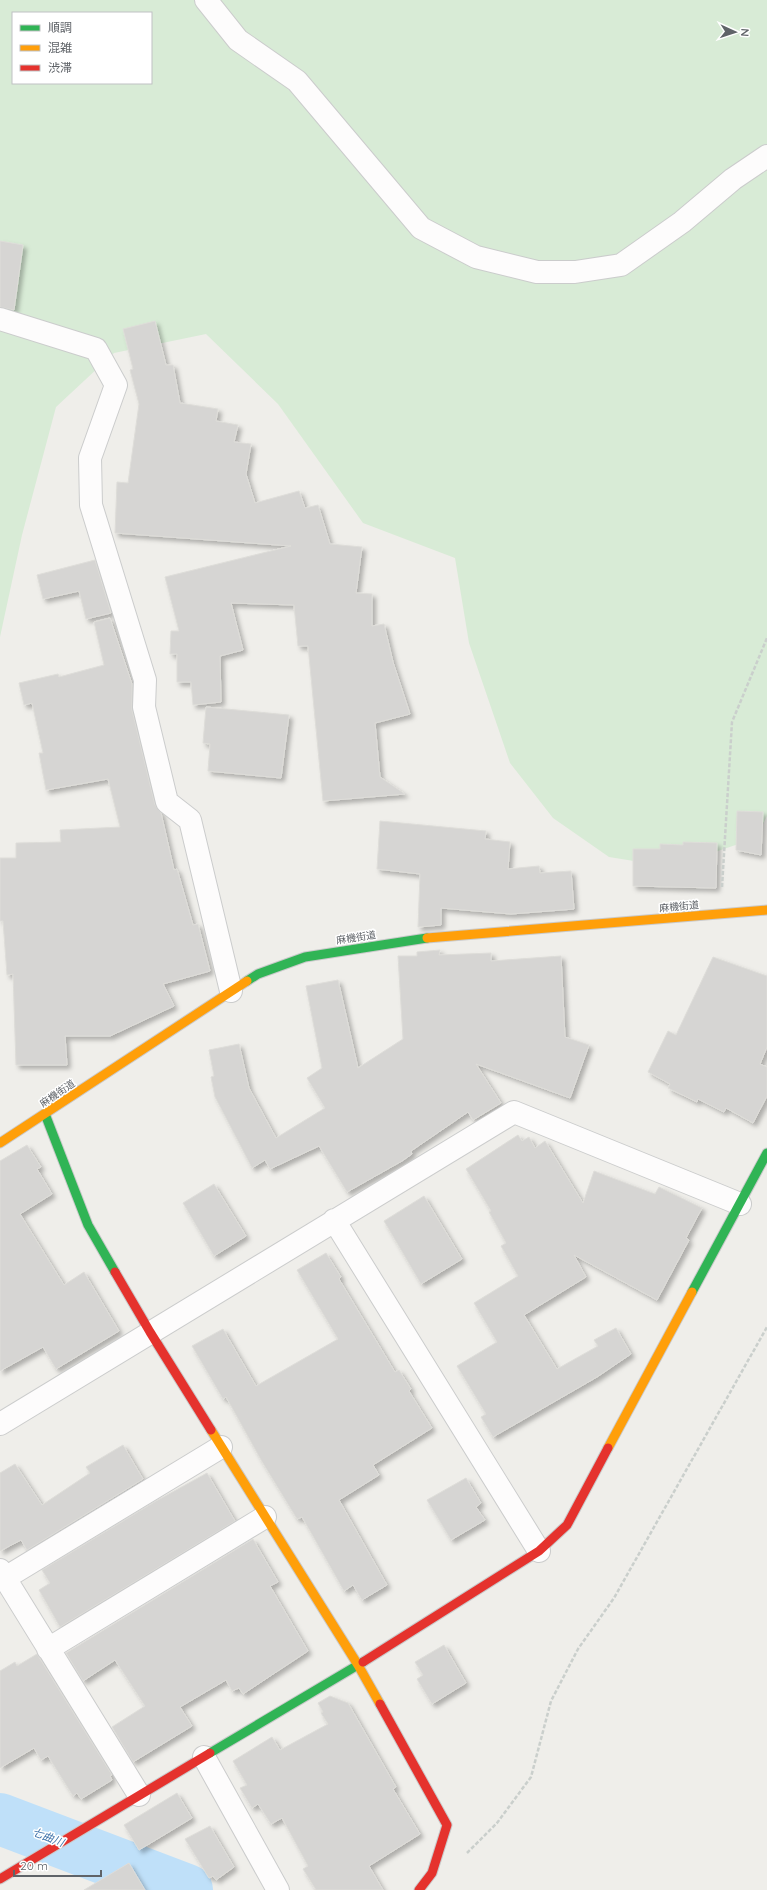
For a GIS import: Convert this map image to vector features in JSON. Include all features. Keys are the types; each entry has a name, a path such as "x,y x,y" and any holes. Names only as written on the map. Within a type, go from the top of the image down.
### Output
{"street":[{"path":"206,0 238,40 297,81 421,228 476,257 537,272 575,272 621,265 682,222 733,179 767,156"},
{"path":"0,319 96,349 116,384 90,458 91,505 145,680 144,707 167,802 190,820 231,991"},
{"name":"麻機街道","path":"0,1143 258,974 305,957 407,940 767,910"},
{"path":"0,1424 514,1112 740,1204"},
{"path":"45,1114 88,1225 150,1332 358,1665 448,1825 432,1873 419,1890"},
{"path":"0,1879 74,1833 358,1665 539,1551 567,1525 582,1500 740,1204 765,1162"},
{"path":"334,1220 539,1551"},
{"path":"139,1795 3,1574 221,1447"},
{"path":"48,1649 265,1517"},
{"path":"204,1757 278,1890"}],"path":[{"path":"720,914 732,722 767,638"},
{"path":"432,1873 463,1857 497,1823 531,1777 551,1701 578,1649 614,1598 767,1327"}],"green space":[{"path":"0,0 767,0 767,816 756,838 671,867 609,857 553,818 510,763 469,643 455,558 363,523 278,404 206,334 114,353 56,407 22,535 0,637"}],"building":[{"path":"0,241 23,245 14,310 0,307"},
{"path":"155,321 166,365 173,365 180,403 218,409 216,421 238,425 234,442 251,444 246,474 255,503 299,491 305,508 318,505 330,544 362,547 356,593 372,594 372,626 384,624 393,662 410,714 375,723 380,777 405,794 323,801 308,646 298,646 294,605 231,603 243,650 220,656 221,702 193,705 191,682 177,682 177,654 170,654 171,631 179,631 165,577 291,546 115,533 117,482 128,483 139,404 130,370 133,369 123,329"},
{"path":"95,560 111,613 86,619 79,591 43,599 37,575"},
{"path":"110,618 132,684 132,710 155,805 161,813 174,870 177,869 193,925 198,924 210,971 163,984 174,1006 110,1036 65,1036 67,1065 16,1065 13,974 7,975 3,921 0,921 0,858 16,858 16,843 61,842 60,830 120,827 108,779 46,790 39,753 43,753 32,703 24,705 19,683 58,674 59,677 104,665 94,622"},
{"path":"206,707 289,715 281,778 208,771 210,744 203,743"},
{"path":"737,811 763,812 761,855 736,850"},
{"path":"380,821 486,831 485,839 510,842 508,869 539,866 540,873 571,871 574,909 511,914 441,908 441,925 418,927 420,874 377,869"},
{"path":"683,842 717,843 716,888 633,886 633,849 660,849 660,844 683,845"},
{"path":"440,950 439,955 491,953 491,961 561,956 565,1037 589,1045 570,1098 476,1064 501,1103 473,1120 468,1112 411,1151 412,1154 402,1161 347,1192 319,1146 270,1169 265,1160 252,1168 215,1097 211,1077 214,1076 209,1050 239,1044 249,1088 276,1138 325,1108 307,1078 322,1068 306,986 338,980 358,1068 403,1039 398,956 417,956 417,952"},
{"path":"713,957 767,976 767,1047 760,1064 767,1067 767,1096 753,1123 726,1108 724,1112 698,1099 697,1102 668,1088 670,1084 648,1072 668,1031 676,1035"},
{"path":"518,1135 522,1141 529,1137 535,1148 545,1141 583,1203 594,1171 655,1194 659,1187 702,1208 686,1238 689,1240 657,1300 574,1255 586,1277 524,1315 557,1369 598,1346 594,1340 616,1328 631,1354 597,1377 493,1437 481,1417 486,1414 457,1366 497,1342 474,1303 518,1276 501,1246 506,1243 489,1212 491,1211 466,1169"},
{"path":"27,1145 41,1167 37,1169 52,1194 20,1214 64,1285 84,1272 119,1331 56,1369 43,1347 0,1371 0,1161"},
{"path":"214,1184 246,1236 214,1256 183,1203"},
{"path":"424,1196 462,1259 421,1284 384,1221"},
{"path":"326,1253 341,1277 339,1279 395,1372 399,1370 411,1389 409,1391 432,1428 373,1465 379,1475 339,1500 387,1585 362,1600 353,1585 344,1591 302,1517 297,1519 261,1460 226,1397 223,1399 192,1346 223,1329 256,1386 338,1339 297,1270"},
{"path":"123,1445 143,1479 27,1550 21,1540 0,1551 0,1473 15,1464 42,1505 90,1473 86,1467"},
{"path":"207,1473 235,1521 60,1627 39,1590 50,1583 42,1570 156,1501"},
{"path":"466,1478 481,1503 476,1507 485,1520 451,1540 427,1500"},
{"path":"253,1539 278,1582 270,1586 308,1651 243,1694 239,1688 232,1691 226,1680 180,1707 192,1726 133,1762 112,1727 145,1706 115,1660 83,1681 66,1653"},
{"path":"444,1645 466,1683 432,1704 417,1679 423,1675 415,1662"},
{"path":"37,1654 112,1775 110,1776 112,1780 81,1799 77,1793 73,1796 48,1756 41,1760 34,1748 0,1768 0,1671 15,1662 17,1666"},
{"path":"330,1696 348,1703 396,1787 393,1789 420,1834 369,1866 383,1890 316,1890 303,1869 308,1866 282,1818 271,1824 258,1804 252,1808 240,1788 247,1785 233,1761 272,1737 280,1750 328,1724 321,1713 323,1712 318,1703"},
{"path":"177,1793 192,1818 139,1850 124,1825"},
{"path":"210,1826 234,1867 216,1880 213,1876 209,1878 185,1839"},
{"path":"129,1863 145,1890 84,1890"}],"waterway":[{"name":"七曲川","path":"0,1819 187,1890"}],"traffic: fast":[{"path":"247,981 258,974 305,957 427,938"},
{"path":"45,1114 88,1225 115,1272"},
{"path":"692,1292 767,1153"},
{"path":"210,1753 363,1662"}],"traffic: slow":[{"path":"427,938 767,910"},
{"path":"0,1143 247,981"},
{"path":"608,1448 692,1292"},
{"path":"211,1430 358,1665 380,1704"}],"traffic: jam":[{"path":"115,1272 150,1332 211,1430"},
{"path":"363,1662 539,1551 567,1525 608,1448"},
{"path":"380,1704 447,1825 432,1873 419,1890"},
{"path":"0,1879 210,1753"}]}
